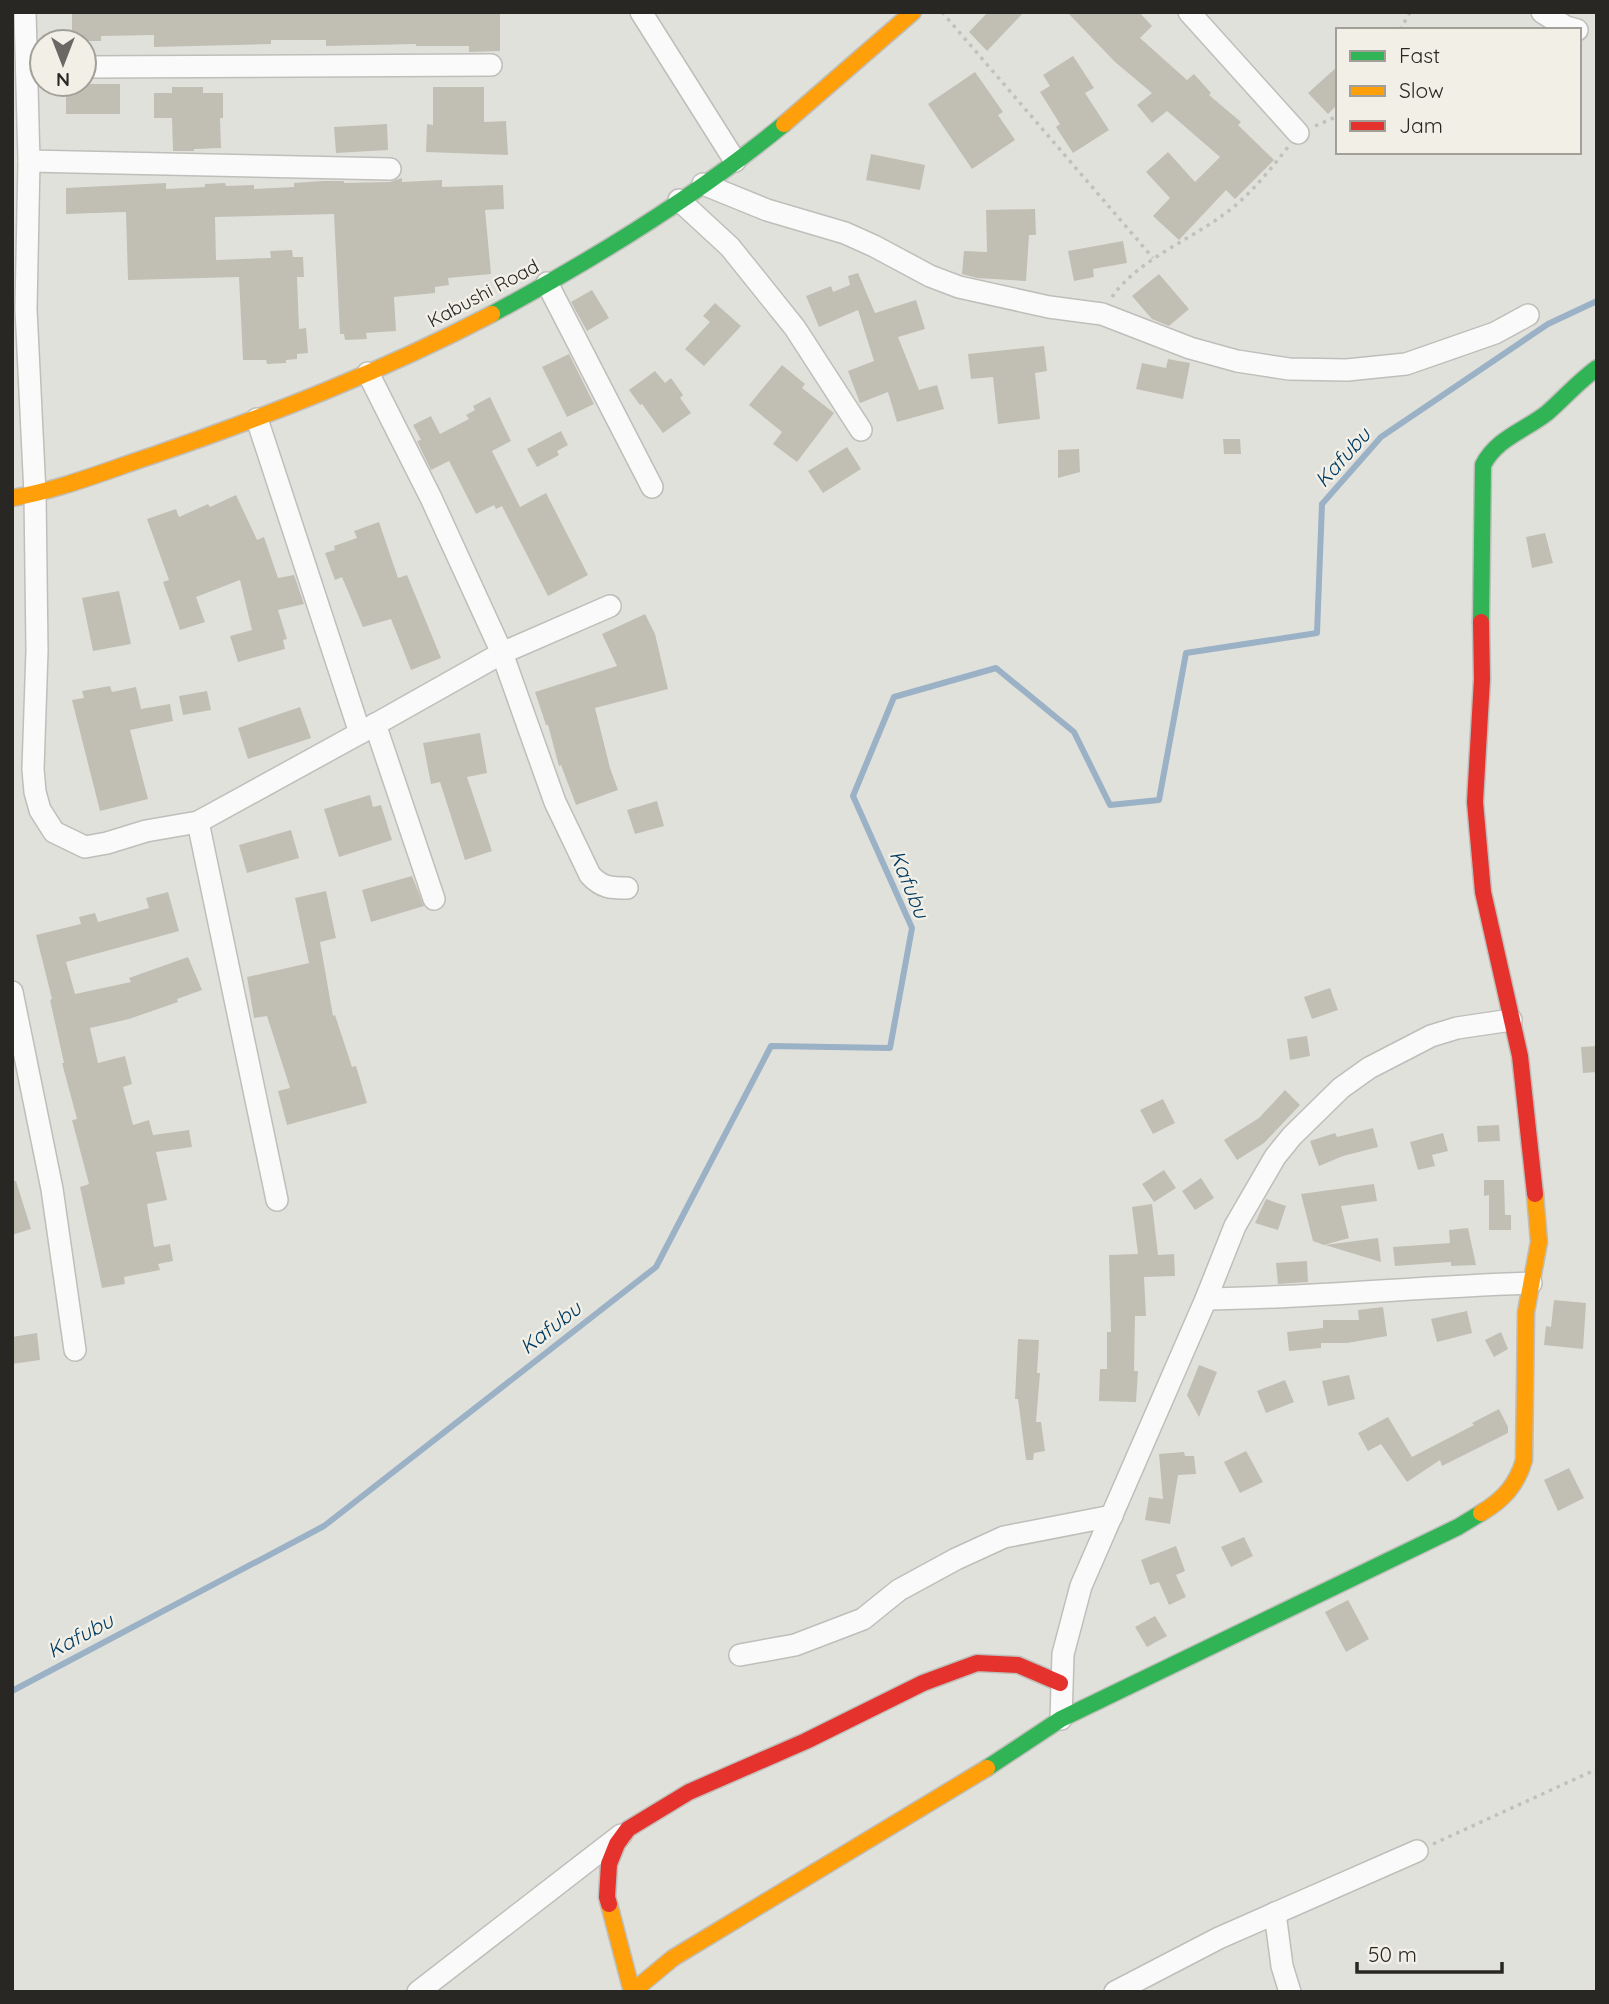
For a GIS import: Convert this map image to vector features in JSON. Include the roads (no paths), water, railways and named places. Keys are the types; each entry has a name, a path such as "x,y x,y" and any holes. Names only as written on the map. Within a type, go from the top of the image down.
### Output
{"street":[{"path":"25,12 28,30"},
{"path":"641,12 735,161"},
{"name":"Kabushi Road","path":"12,498 35,494 257,419 453,334 547,283 679,200 735,161 913,12"},
{"path":"1189,12 1298,133"},
{"path":"1542,12 1570,28"},
{"path":"98,67 491,65"},
{"path":"32,98 26,309 35,494 37,651 33,769 40,810 54,832 85,847 146,831 198,822 502,653 610,606"},
{"path":"29,161 390,169"},
{"path":"702,184 766,210 845,233 930,276 959,287 1049,307 1102,314 1190,348 1237,361 1289,369 1347,370 1406,364 1495,334 1528,315"},
{"path":"679,200 730,247 795,328 861,430"},
{"path":"547,283 652,487"},
{"path":"628,1829 617,1844 609,1864 607,1897 632,1992 673,1958 991,1766 1061,1719 1447,1533 1496,1504 1509,1492 1520,1475 1524,1460 1527,1312 1539,1242 1526,1098 1483,892 1475,802 1482,680 1480,579 1483,465 1488,453 1499,443 1543,415 1597,368"},
{"path":"368,373 431,498 502,653 555,802 590,875 598,884 607,888 628,888"},
{"path":"257,419 368,729 434,900"},
{"path":"198,822 277,1200"},
{"path":"12,992 52,1188 75,1350"},
{"path":"1061,1719 1060,1683 1063,1654 1081,1586 1235,1226 1269,1166 1292,1136 1341,1088 1369,1068 1431,1036 1457,1028 1511,1020"},
{"path":"1206,1299 1254,1299 1387,1289 1531,1283"},
{"path":"740,1655 795,1645 863,1619 899,1590 1004,1537 1112,1516"},
{"path":"418,1992 628,1829 689,1792 806,1741 923,1683 977,1663 1018,1665 1060,1683"},
{"path":"1115,1992 1219,1938 1417,1851"},
{"path":"1276,1913 1282,1966 1290,1992"}],"waterway":[{"name":"Kafubu","path":"12,1691 324,1526 656,1267 771,1046 890,1048 912,928 853,796 894,697 996,668 1074,732 1110,805 1159,800 1186,653 1317,633 1322,504 1381,437 1548,324 1597,301"}]}
